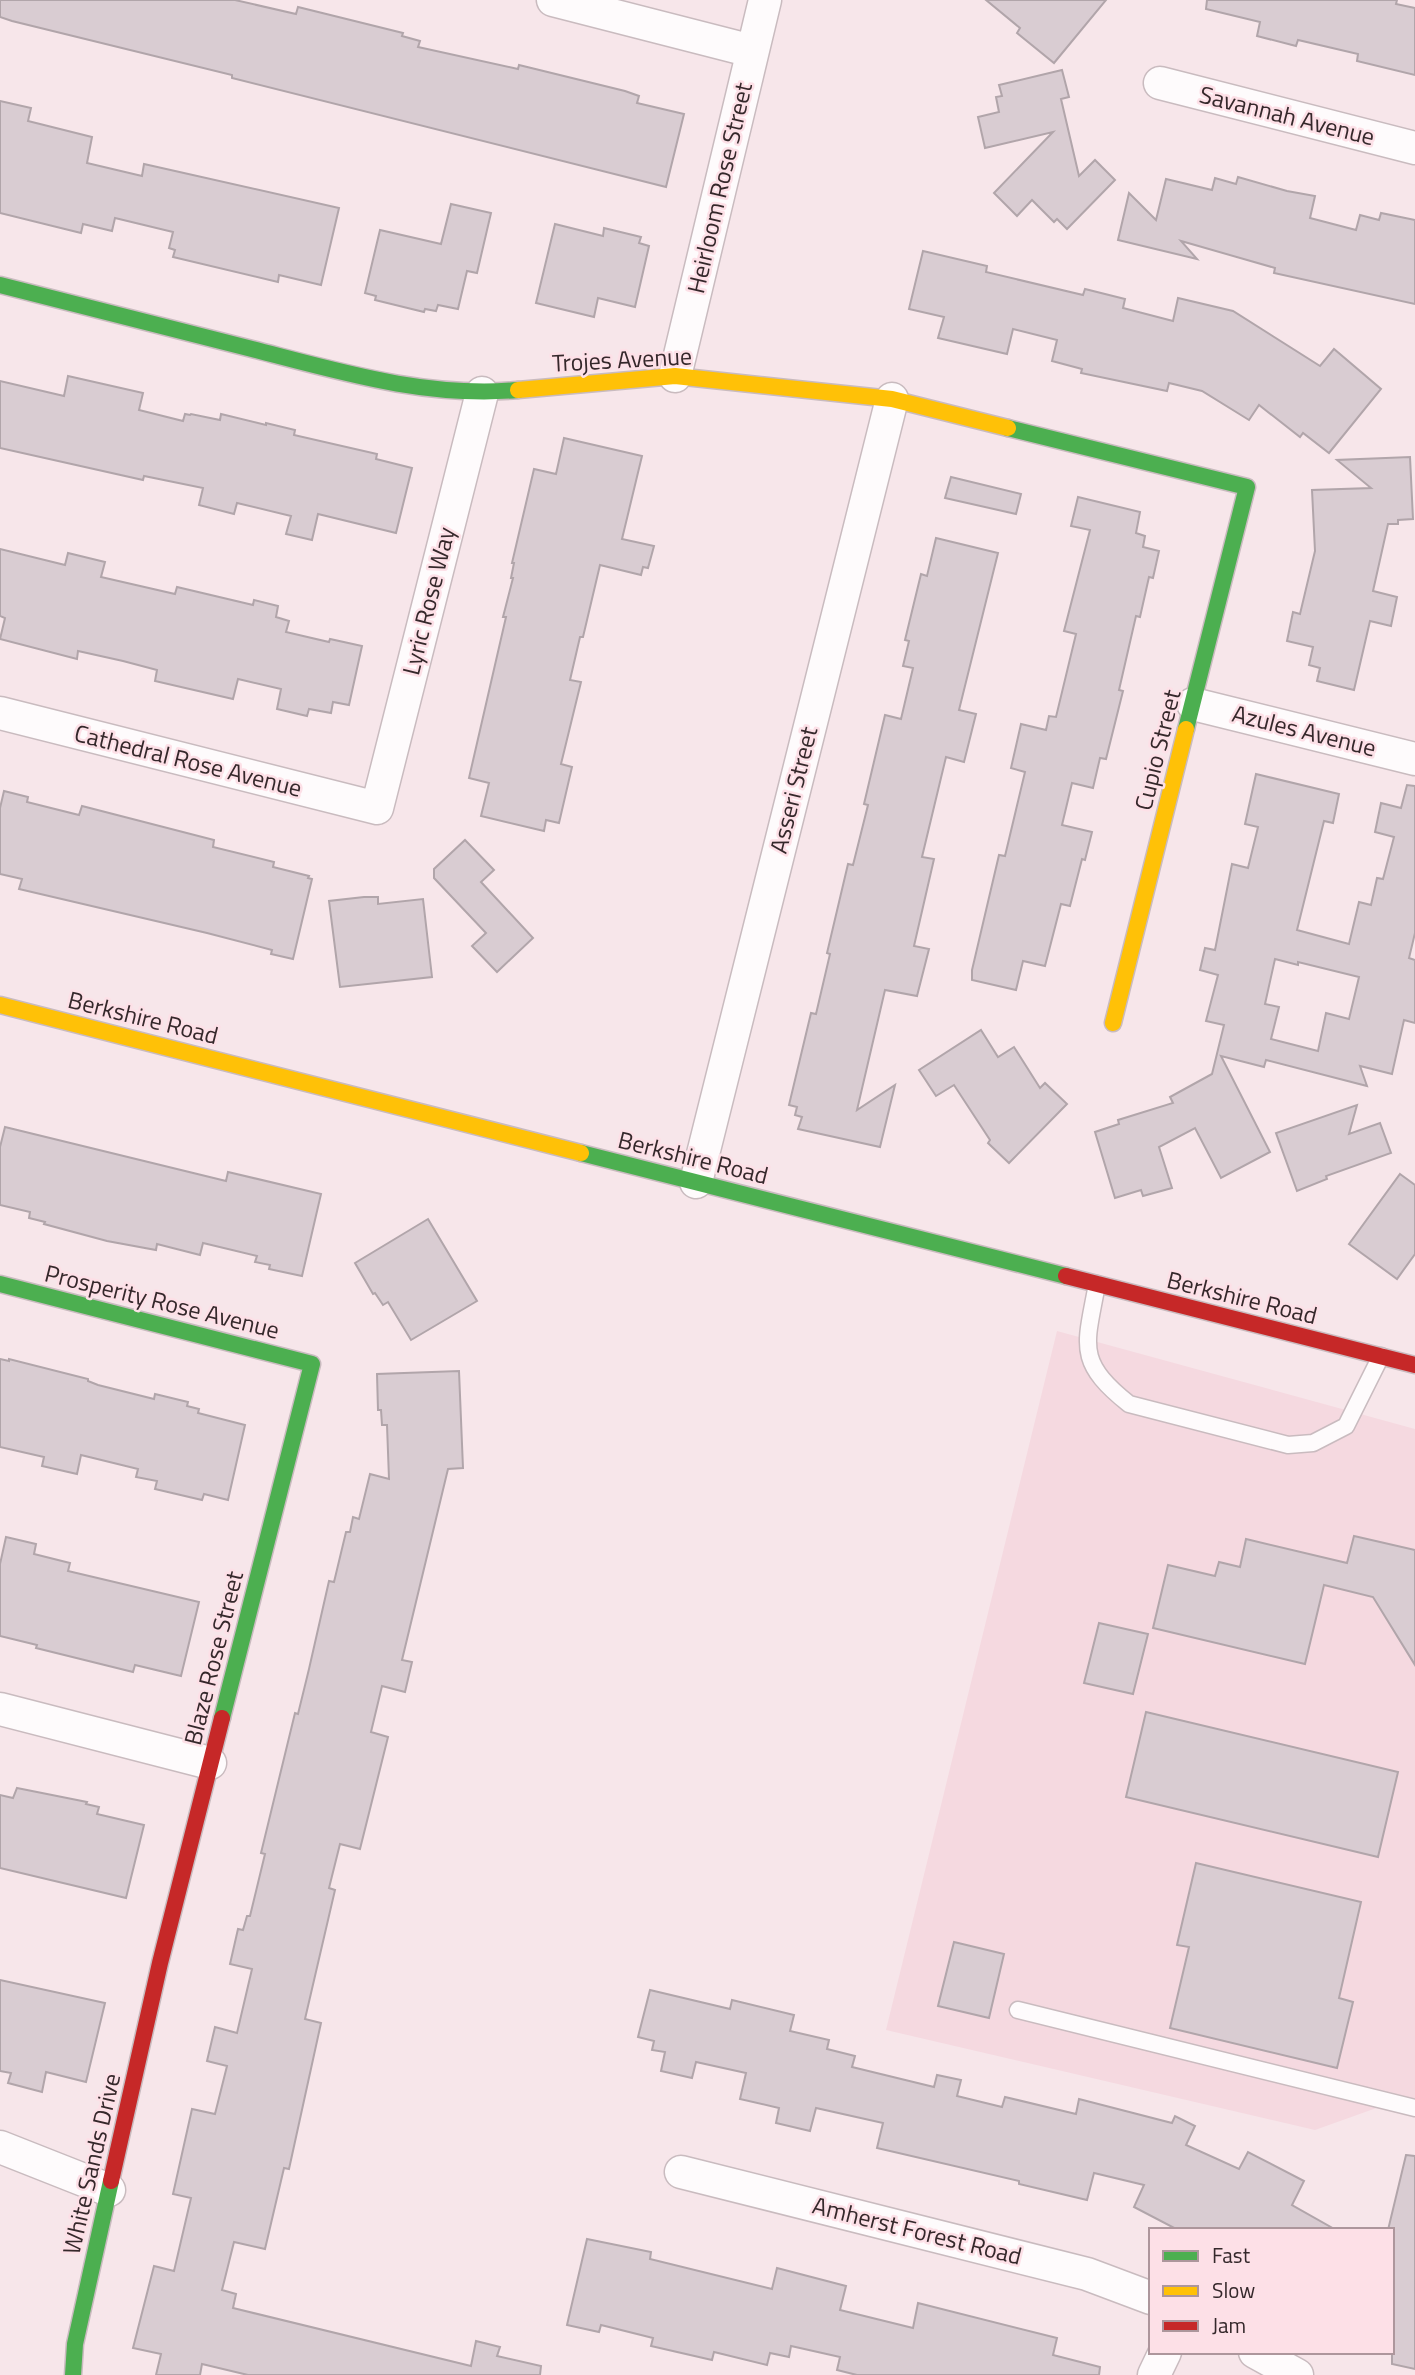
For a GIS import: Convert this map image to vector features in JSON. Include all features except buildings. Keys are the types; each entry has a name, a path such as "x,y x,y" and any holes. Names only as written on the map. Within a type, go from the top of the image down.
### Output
{"street":[{"path":"553,0 752,51"},
{"name":"Heirloom Rose Street","path":"675,376 765,0"},
{"name":"Savannah Avenue","path":"1160,83 1415,148"},
{"name":"Trojes Avenue","path":"0,285 369,379 448,391 482,393 675,376 892,399 1247,487"},
{"name":"Lyric Rose Way","path":"377,808 482,393"},
{"name":"Asseri Street","path":"696,1182 892,399"},
{"name":"Cupio Street","path":"1114,1023 1247,487"},
{"name":"Azules Avenue","path":"1193,704 1415,759"},
{"name":"Cathedral Rose Avenue","path":"0,713 377,808"},
{"name":"Berkshire Road","path":"0,1005 1415,1365"},
{"name":"Prosperity Rose Avenue","path":"0,1284 312,1364"},
{"name":"Blaze Rose Street","path":"160,1963 312,1364"},
{"path":"0,1709 211,1763"},
{"name":"White Sands Drive","path":"73,2375 75,2344 160,1963"},
{"path":"0,2147 109,2190"},
{"name":"Amherst Forest Road","path":"681,2172 1087,2274 1149,2297"},
{"path":"1154,2375 1164,2354"},
{"path":"1259,2354 1297,2375"}],"lane":[{"path":"1097,1284 1087,1343 1089,1358 1110,1389 1129,1404 1275,1442 1288,1445 1313,1443 1346,1426 1381,1356"},
{"path":"1018,2010 1415,2108"}],"shaded area":[{"path":"1057,1331 1415,1429 1415,2116 1382,2106 1315,2130 886,2030"}],"traffic: fast":[{"path":"0,285 384,381 450,390 518,390"},
{"path":"1008,428 1247,487 1186,729"},
{"path":"581,1153 1066,1276"},
{"path":"0,1284 312,1364 222,1718"},
{"path":"73,2375 75,2344 111,2181"}],"traffic: slow":[{"path":"518,390 675,376 892,399 1008,428"},
{"path":"1113,1023 1186,729"},
{"path":"0,1005 581,1153"}],"traffic: jam":[{"path":"1066,1276 1415,1365"},
{"path":"111,2181 160,1963 222,1718"}]}
